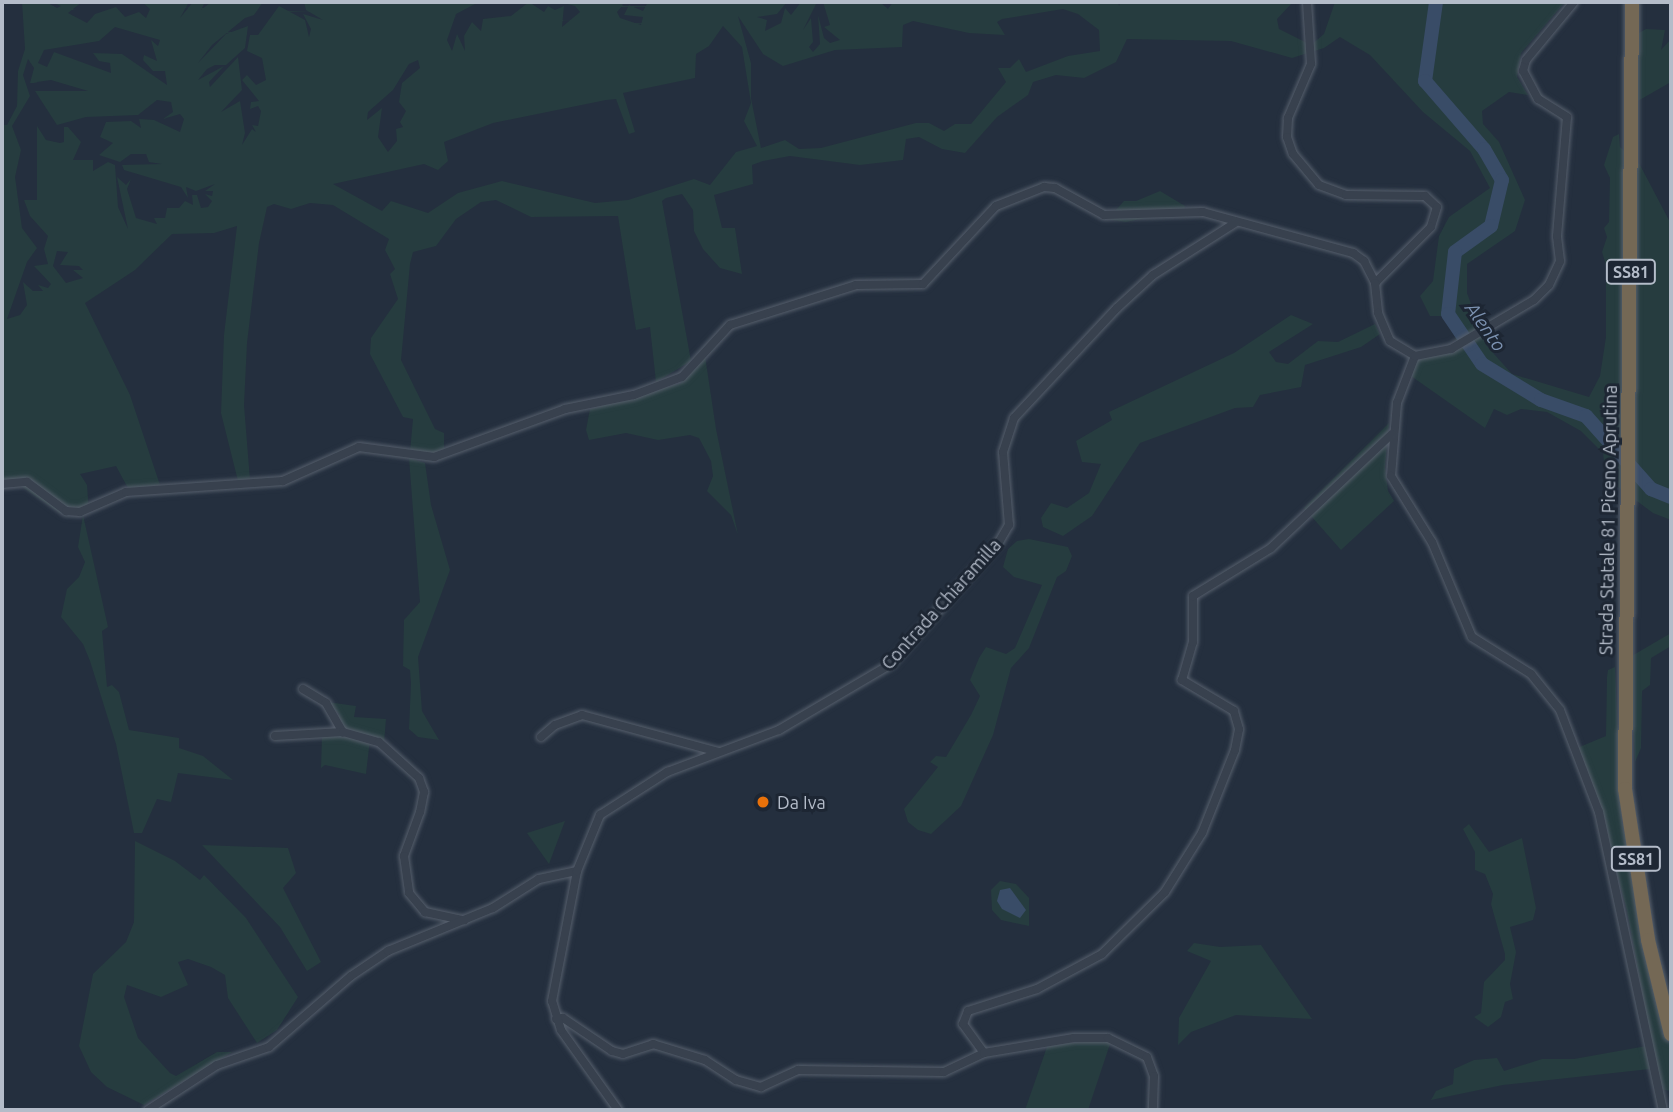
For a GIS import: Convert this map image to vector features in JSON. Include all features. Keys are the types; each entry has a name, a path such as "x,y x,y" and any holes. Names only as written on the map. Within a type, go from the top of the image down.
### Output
{"highway":[{"name":"Strada Statale 81 Piceno Aprutina","path":"1632,2 1631,384 1623,680 1625,789 1648,940 1671,1034"}],"street":[{"path":"1307,2 1304,17 1311,64 1288,118 1287,137 1293,154 1320,185 1346,195 1425,196 1437,207 1432,227 1375,283"},
{"path":"2,484 27,482 56,505 80,512 126,492 283,481 359,447 434,457 565,409 634,395 682,377 724,329 753,317 856,285 923,284 996,206 1031,188 1055,188 1104,215 1203,212 1235,223 1353,253 1364,261 1375,283 1384,332 1390,341 1415,356 1459,345 1534,300 1549,285 1560,261 1557,236 1567,117 1538,99 1522,71 1526,60 1574,2"},
{"name":"Contrada Chiaramilla","path":"554,1015 552,989 577,871 591,828 608,805 667,772 779,730 891,664 999,542 1009,525 1003,452 1014,418 1117,308 1153,275 1235,223"},
{"path":"1415,356 1397,402 1392,434 1390,458 1396,489 1425,529 1472,637 1531,674 1560,710 1600,811 1663,1110"},
{"path":"984,1053 963,1024 968,1011 1037,989 1102,954 1165,892 1202,833 1235,750 1239,729 1234,712 1182,680 1193,642 1193,596 1271,548 1392,434"},
{"path":"303,689 326,703 343,732"},
{"path":"541,737 555,724 582,715 718,752"},
{"path":"275,736 343,732 379,742 419,778 424,792 420,812 404,856 410,893 425,912 464,920"},
{"path":"148,1110 217,1065 269,1047 351,976 388,951 506,901 539,878 577,871"},
{"path":"554,1015 563,1018 612,1051 623,1054 653,1044 705,1060 736,1080 761,1087 797,1070 944,1072 984,1053 1074,1038 1108,1038 1147,1057 1154,1076 1153,1110"},
{"path":"554,1015 618,1110"}],"green space":[{"path":"22,2 46,2 57,8 61,6 51,2 82,2 68,13 87,23 95,14 116,7 125,17 139,12 146,18 150,9 142,2 189,2 180,18 193,2 205,2 201,10 211,2 263,2 254,15 245,18 212,45 198,63 226,34 248,26 245,48 226,65 215,65 207,69 198,80 224,66 209,82 210,87 238,57 242,90 221,112 240,101 245,133 242,145 252,129 256,132 252,125 258,126 261,111 258,106 250,109 251,102 259,101 242,80 247,75 256,85 266,80 262,58 247,51 250,35 258,35 279,6 305,20 309,37 311,29 303,14 323,20 306,10 304,2 479,2 456,14 447,40 452,51 457,34 465,51 464,36 472,22 481,31 483,19 511,16 529,2 544,12 548,6 555,10 564,6 562,27 580,12 575,6 560,2 621,2 623,5 617,12 620,18 641,25 643,17 624,15 629,5 643,11 648,2 787,2 777,14 757,17 767,20 765,31 781,23 785,8 791,15 801,2 817,2 803,30 811,18 813,42 809,47 813,52 820,44 818,15 824,38 830,43 840,40 824,27 830,25 823,2 880,2 888,9 893,2 1118,2 1119,6 1121,2 1293,2 1277,19 1279,29 1311,45 1324,34 1335,2 1565,2 1521,53 1517,77 1528,95 1509,92 1482,111 1483,124 1499,142 1525,200 1515,231 1467,264 1467,293 1486,345 1512,374 1589,397 1600,376 1606,337 1606,265 1602,252 1607,237 1604,228 1609,222 1610,178 1604,165 1613,137 1619,134 1620,147 1640,165 1671,224 1671,520 1653,513 1606,478 1603,453 1581,431 1547,412 1521,409 1507,415 1494,409 1485,428 1411,376 1418,360 1458,347 1452,327 1442,316 1430,316 1420,296 1433,281 1439,236 1449,217 1490,188 1470,151 1423,112 1370,55 1340,37 1324,48 1292,58 1231,41 1127,39 1116,62 1084,78 1056,75 1033,82 1028,95 997,117 965,153 942,149 919,137 906,139 903,160 860,165 790,156 752,165 753,184 714,195 722,228 735,228 742,274 720,268 703,249 694,231 693,210 682,194 666,198 662,201 691,361 656,382 650,327 636,330 618,216 531,217 496,200 481,202 456,219 436,246 413,252 410,264 401,360 435,429 444,433 444,449 431,454 410,452 413,419 403,417 370,354 371,338 398,299 390,274 395,269 385,250 389,239 333,205 310,203 291,209 274,204 267,207 259,243 247,343 244,405 250,480 238,481 221,413 224,335 237,226 214,233 172,234 135,270 85,303 130,395 160,485 129,490 116,466 80,474 87,485 89,512 83,515 60,513 21,486 27,479 2,480 2,125 7,125 17,106 18,71 25,49","holes":["1063,9 1078,14 1099,30 1100,51 1068,56 1026,72 1019,59 1010,68 998,68 1006,82 971,124 955,124 944,131 929,123 916,123 821,148 799,149 785,140 761,148 751,98 751,63 738,16 763,54 783,66 835,50 902,47 903,25 913,21 969,33 1005,35 997,22","723,26 742,47 751,103 744,121 757,146 736,152 710,185 694,179 628,200 595,203 502,181 458,193 428,213 391,201 382,211 333,184 424,164 438,170 448,161 444,142 493,123 606,100 616,99 629,134 635,132 623,93 695,78 696,54 709,46","115,27 160,40 158,46 151,40 157,61 144,55 143,60 153,71 165,71 167,85 122,54 93,53 99,61 110,63 111,73 54,52 47,67 38,63 44,50 99,41","28,59 34,68 30,83 51,80 88,91 35,91 57,125 86,117 138,115 157,100 171,102 173,112 163,119 180,114 184,119 180,132 154,120 139,119 141,128 131,121 106,122 100,137 113,143 99,155 120,162 131,154 146,154 149,162 162,164 122,165 124,170 181,187 188,198 186,187 196,191 215,184 205,191 213,191 212,196 205,194 212,201 208,207 201,208 197,195 192,195 193,205 185,201 179,208 167,208 165,218 154,218 157,224 136,218 127,189 131,179 126,185 117,177 128,229 118,207 115,165 108,162 93,171 93,160 73,160 81,142 68,127 64,127 64,142 60,143 46,140 37,126 37,200 24,200 30,216 48,236 44,249 48,264 34,266 51,284 48,288 38,285 43,291 33,291 23,282 27,305 20,315 7,319 27,262 37,248 22,228 15,177 21,150 12,126 30,96 23,75","418,60 420,68 402,83 399,102 406,111 400,122 403,127 396,129 397,141 388,152 378,137 382,108 367,120 368,112 393,90 409,64","57,251 68,252 60,265 79,266 83,270 73,270 83,278 66,283 53,266"]},
{"path":"1646,29 1665,30 1661,50 1671,39 1671,82 1636,102 1637,34"},
{"path":"1160,191 1185,206 1184,210 1126,222 1108,219 1124,201 1136,201"},
{"path":"1291,315 1313,324 1269,352 1276,362 1288,364 1318,341 1338,342 1375,324 1380,334 1361,347 1305,365 1301,387 1260,395 1253,407 1235,408 1140,443 1092,516 1063,536 1043,527 1041,518 1051,503 1067,508 1089,493 1101,464 1082,462 1076,441 1112,420 1109,412 1234,353"},
{"path":"705,356 716,429 738,535 731,515 707,491 713,476 711,461 699,438 690,435 658,440 626,433 589,440 586,430 590,409 681,383"},
{"path":"1389,423 1385,467 1388,491 1394,501 1341,550 1304,508"},
{"path":"409,458 425,463 431,505 450,570 418,657 422,711 439,740 418,737 409,729 411,683 410,670 403,666 404,620 420,602"},
{"path":"83,515 108,627 102,631 107,687 112,685 119,692 129,730 179,738 179,748 203,756 233,780 178,773 171,802 157,799 142,833 134,833 116,744 90,661 83,644 61,617 67,589 79,577 85,562 78,547"},
{"path":"1029,539 1068,547 1072,556 1066,571 1057,577 1029,648 1011,668 993,735 961,806 931,834 918,830 908,822 904,809 938,767 930,762 936,756 946,757 971,715 980,696 970,680 979,658 986,647 1006,654 1015,648 1042,585 1014,577 1003,567 1008,549 1017,541"},
{"path":"1671,633 1671,646 1651,658 1650,685 1642,691 1641,748 1635,762 1630,657"},
{"path":"1615,667 1622,821 1671,1054 1671,1091 1654,1088 1650,1069 1503,1085 1431,1100 1436,1091 1453,1084 1454,1069 1474,1060 1497,1058 1504,1071 1542,1059 1574,1059 1652,1045 1627,911 1599,806 1577,748 1606,736 1607,677 1608,670"},
{"path":"327,702 356,706 354,717 386,719 384,743 370,739 366,774 325,765 321,768 322,736 336,735 339,721 339,714"},
{"path":"565,821 549,864 527,833"},
{"path":"1469,824 1489,852 1522,838 1536,908 1533,920 1510,927 1516,952 1510,984 1513,999 1505,1002 1501,1017 1488,1027 1474,1017 1481,1013 1484,982 1505,960 1505,954 1491,904 1493,894 1485,874 1475,870 1475,852 1463,829"},
{"path":"135,841 175,861 200,880 204,875 246,918 298,997 277,1030 257,1043 228,998 225,975 211,967 188,959 178,962 188,985 161,997 127,985 124,997 138,1038 170,1073 176,1076 217,1052 232,1052 144,1105 107,1087 91,1072 79,1046 93,974 126,942 134,922"},
{"path":"202,845 288,848 296,873 283,888 321,962 307,971 280,927"},
{"path":"1000,881 1016,884 1029,898 1029,926 1001,920 992,910 991,890"},
{"path":"1194,943 1220,947 1261,945 1312,1019 1236,1015 1191,1032 1178,1045 1179,1018 1211,961 1187,951"},
{"path":"1111,1041 1088,1110 1025,1110 1048,1044"}],"water":[{"path":"1010,888 1026,910 1020,918 1002,909 997,901 1000,890"}],"waterway":[{"name":"Alento","path":"1436,2 1425,81 1484,149 1502,180 1491,226 1455,252 1448,314 1482,364 1541,400 1586,416 1651,489 1671,497"}],"place":[{"name":"Da Iva","path":"763,802"}]}
